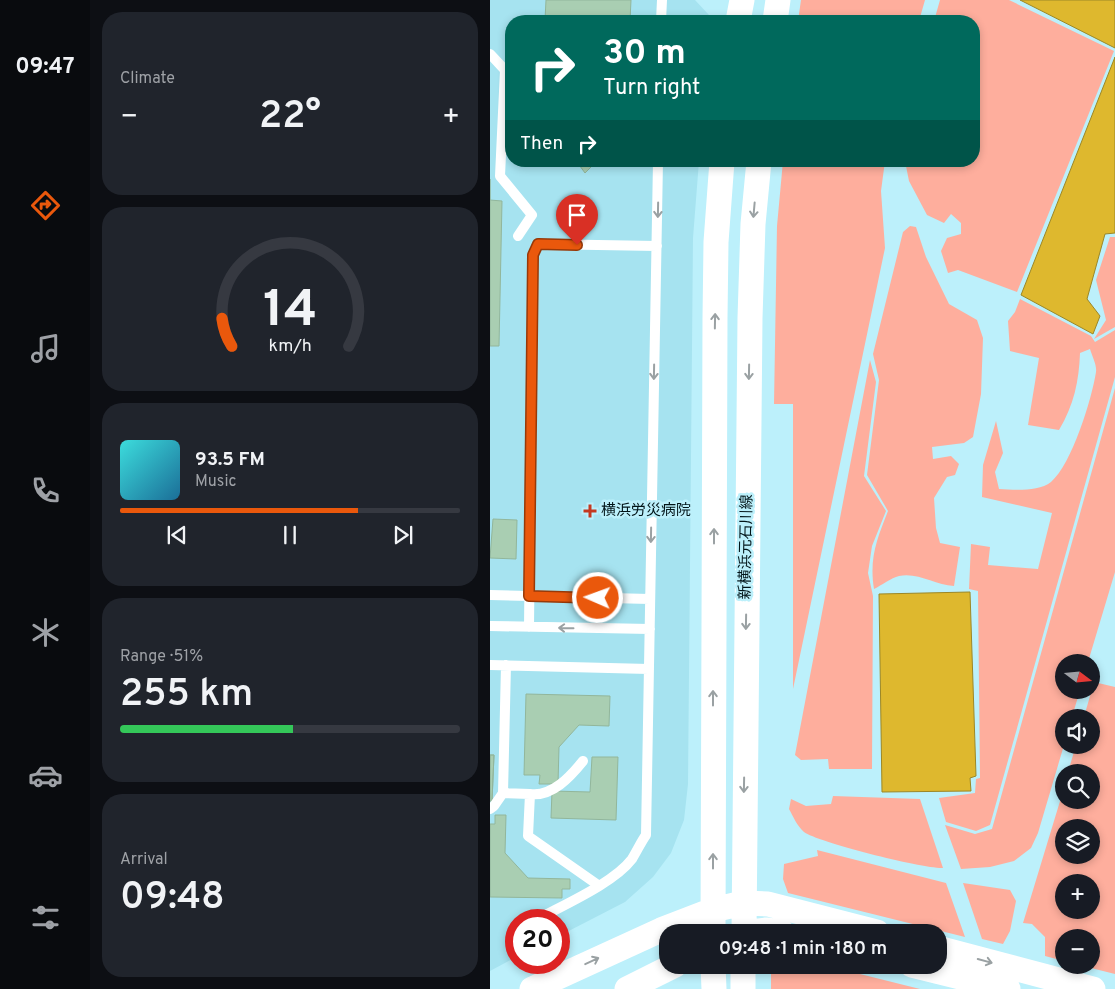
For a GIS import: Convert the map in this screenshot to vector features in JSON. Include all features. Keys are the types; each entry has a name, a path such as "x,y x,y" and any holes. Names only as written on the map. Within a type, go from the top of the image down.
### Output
{"street":[{"path":"739,15 742,0"},
{"path":"776,15 778,0"},
{"path":"713,921 715,328 716,242 722,167"},
{"name":"新横浜元石川線","path":"744,924 750,318 753,224 758,167"},
{"path":"532,989 634,941 713,921 744,903 768,904 785,921 810,924"},
{"path":"947,950 1093,989"},
{"path":"627,989 659,973"},
{"path":"713,974 714,989"},
{"path":"744,974 744,989"},
{"path":"947,974 1008,989"}],"lane":[{"path":"661,15 662,0"},
{"path":"490,54 505,70 500,176 532,215 518,236"},
{"path":"556,909 598,886 631,860 646,835 658,167"},
{"path":"529,627 533,255 538,244 657,246"},
{"path":"490,595 650,599"},
{"path":"490,626 650,629"},
{"path":"490,665 649,669"},
{"path":"490,809 503,793 506,665"},
{"path":"503,793 539,796 567,781 583,761"},
{"path":"530,794 528,836 598,886"}],"shaded area":[{"name":"横浜労災病院","path":"490,0 695,0 709,15 505,15 505,167 699,167 693,238 688,784 684,820 671,853 653,877 625,902 570,930 570,909 505,909 505,963 490,971"},
{"path":"801,0 925,0 921,15 799,15"},
{"path":"940,0 1009,0 1114,51 1017,292 958,270 948,273 941,251 947,238 961,234 961,223 951,214 944,223 927,215 909,181 906,167 980,167 980,15 936,15"},
{"path":"1020,0 1115,0 1115,48"},
{"path":"1115,57 1115,233 1105,234 1087,299 1100,316 1093,334 1021,295"},
{"path":"782,167 884,167 881,191 885,248 793,689 793,404 774,404 777,226"},
{"path":"910,226 916,227 926,257 949,304 977,320 983,338 981,394 973,437 964,443 932,447 933,459 951,456 959,464 955,475 947,477 934,498 936,528 940,543 960,547 954,586 906,575 896,577 874,589 873,558 877,540 888,511 867,475 879,380 873,354 903,232"},
{"path":"1110,237 1115,237 1115,327 1094,339 1106,320 1096,280"},
{"path":"1020,299 1091,336 1095,342 1115,330 1115,377 990,825 976,831 946,822 939,798 975,793 976,779 980,778 978,591 969,589 971,544 990,547 988,565 1038,569 1052,513 982,497 983,465 996,421 1003,453 995,472 999,489 1033,489 1051,482 1066,461 1080,430 1096,372 1090,349 1080,353 1075,393 1059,430 1028,425 1039,358 1010,351 1008,321 1015,312"},
{"path":"870,360 876,382 864,476 886,511 872,546 868,573 873,596 872,769 829,769 828,759 801,760 795,755"},
{"path":"1115,388 1115,572 1090,654 1055,654 1055,699 1077,699 1074,709 1055,709 1055,754 1061,754 1058,764 1055,764 1055,775 1038,833 1031,848 1014,861 990,867 961,869 945,825 975,834 992,829"},
{"path":"970,592 976,776 970,778 971,791 882,792 879,594"},
{"path":"1100,683 1115,687 1115,974 1100,970 1100,929 1055,929 1055,959 1045,956 1045,937 1032,924 1023,923 1058,809 1100,809 1100,764 1070,764 1073,754 1100,754 1100,709 1086,709 1089,699 1100,699"},
{"path":"833,796 920,799 943,868 871,854 829,842 804,832 789,809 791,799 806,806 831,804"},
{"path":"817,850 946,883 965,937 947,933 947,924 913,924 788,893 783,879 784,864 818,856"},
{"path":"963,883 1010,890 1016,901 1010,931 1003,944 982,939"},
{"path":"771,974 860,974 920,989 771,989"}],"building":[{"path":"546,0 631,0 630,15 545,15"},
{"path":"581,167 591,167 585,173"},
{"path":"490,200 502,201 499,346 490,346"},
{"path":"493,519 517,520 516,559 490,558"},
{"path":"526,694 610,696 609,726 579,725 559,747 558,784 539,784 540,775 524,775"},
{"path":"490,755 494,755 492,801 490,801"},
{"path":"490,755 494,755 492,801 490,801"},
{"path":"592,757 618,757 616,820 551,818 552,791 590,792"},
{"path":"495,815 506,815 505,853 528,878 570,879 570,889 562,889 562,898 490,897 490,824 495,824"}],"place":[{"name":"横浜労災病院","path":"590,511"}],"route":[{"path":"577,245 538,244 533,255 529,596 598,598"}]}
